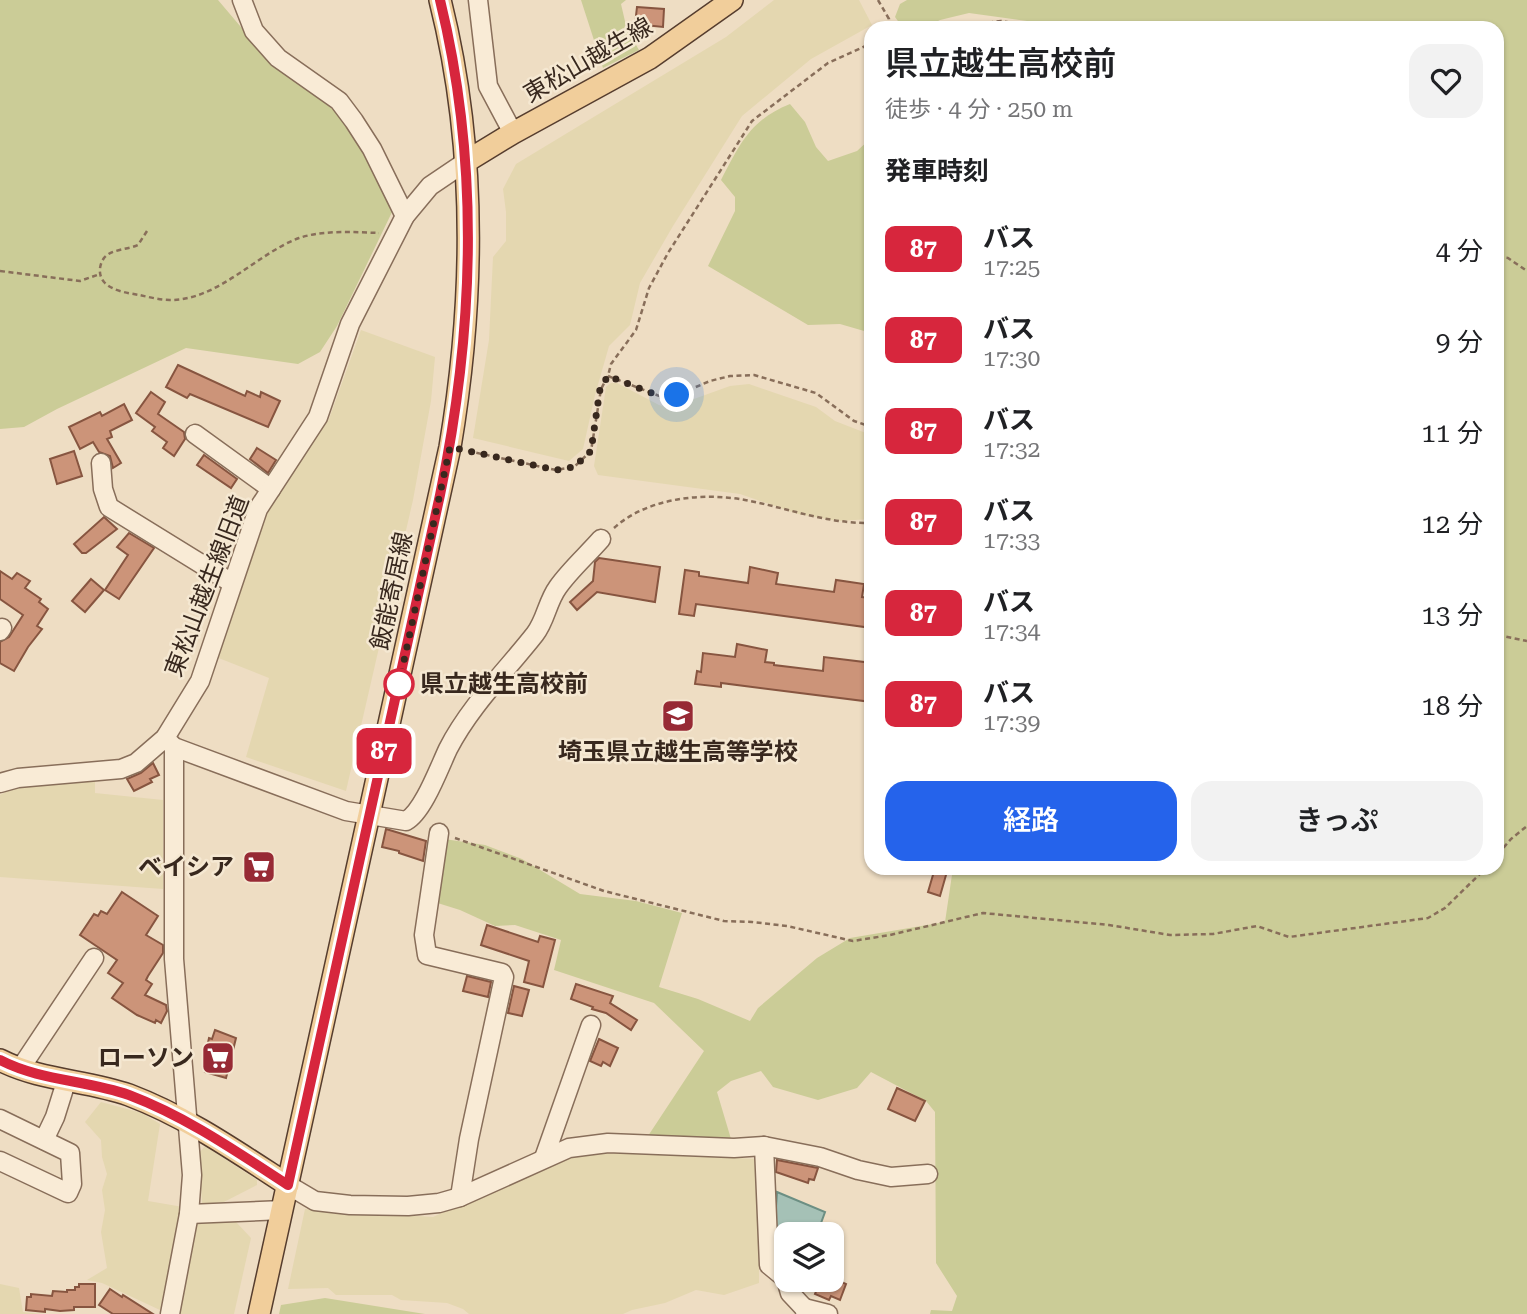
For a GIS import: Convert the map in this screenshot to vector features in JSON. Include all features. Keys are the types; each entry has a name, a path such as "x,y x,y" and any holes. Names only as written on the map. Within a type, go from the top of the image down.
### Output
{"main road":[{"name":"飯能寄居線","path":"260,1314 450,447 459,389 466,317 467,161 455,70 440,0"},
{"name":"東松山越生線","path":"467,161 650,58 732,0"},
{"path":"0,1060 20,1069 66,1082 127,1094 188,1122 288,1185"}],"street":[{"path":"242,0 254,31 278,58 339,101 372,149 405,216"},
{"path":"478,0 488,86 513,133"},
{"name":"東松山越生線旧道","path":"0,783 18,778 121,769 136,763 169,742 200,681 258,509 323,406 350,324 405,216 430,186 467,161"},
{"path":"195,433 271,489"},
{"path":"101,463 103,489 109,506 232,583"},
{"path":"170,1314 189,1214 192,1175 174,958 169,742 346,811 406,821 412,818 453,740 492,686 537,632 558,586 601,539"},
{"path":"439,834 424,935 426,955 502,973 504,977 469,1139 460,1197"},
{"path":"20,1069 94,958"},
{"path":"544,1158 591,1025"},
{"path":"44,1140 55,1117 66,1082"},
{"path":"0,1119 70,1153 72,1184 68,1193 0,1161"},
{"path":"288,1185 315,1201 350,1205 408,1206 439,1203 460,1197 569,1148 608,1143 734,1148 764,1146 820,1157 858,1170 891,1177 928,1174"},
{"path":"764,1146 769,1265 786,1279 790,1293 805,1311 828,1314"},
{"path":"189,1214 283,1210"}],"path":[{"path":"878,0 888,21"},
{"path":"450,447 556,470 574,467 591,451 600,389 611,364 636,330 649,288 668,253 752,121 828,63 864,47"},
{"path":"147,231 138,245 108,253 100,264 100,274 104,282 118,291 172,300 196,295 218,286 278,247 303,237 350,232 396,234"},
{"path":"1504,258 1527,271"},
{"path":"0,271 65,281 80,281 100,274"},
{"path":"608,376 662,397 677,395 730,376 754,375 816,393 853,421 864,424"},
{"path":"601,539 628,515 649,506 670,500 699,498 743,499 819,519 864,523"},
{"path":"1504,636 1527,641"},
{"path":"1504,847 1527,826"},
{"path":"439,834 604,891 724,921 787,926 853,941 983,913 1110,925 1170,935 1213,934 1257,926 1289,937 1428,918 1445,908 1479,875"}],"shaded area":[{"path":"774,0 859,0 870,21 864,21 864,29 811,59 742,116 640,283 630,325 609,346 583,449 569,461 473,438 489,340 493,257 506,241 503,189 516,164 726,37"},
{"path":"361,330 435,357 431,401 413,500 346,791 246,757 269,678 216,657 261,520 299,459 329,419"},
{"path":"617,383 669,408 730,386 749,384 816,407 835,421 864,432 864,519 838,521 798,514 740,494 598,475 594,466 606,387"},
{"path":"95,780 95,793 163,800 163,889 0,877 0,795 23,783"},
{"path":"101,1102 142,1113 160,1124 148,1201 183,1207 160,1310 102,1283 87,1280 107,1268 101,1232 105,1210 102,1190 107,1174 101,1140 85,1122"},
{"path":"205,1146 257,1180 257,1185 220,1204 202,1203 199,1153"},
{"path":"588,1152 759,1159 759,1283 724,1295 696,1290 665,1303 623,1314 469,1314 447,1303 401,1300 392,1295 336,1295 328,1288 288,1289 305,1209 433,1217 561,1159"},
{"path":"777,1192 825,1212 821,1222 775,1220"},
{"path":"201,1222 236,1222 251,1238 234,1314 179,1314 196,1225"},
{"path":"0,1284 19,1288 23,1312 42,1314 0,1314"}],"green space":[{"path":"0,0 218,0 246,33 352,128 394,208 337,326 320,352 298,364 186,348 24,427 0,429"},
{"path":"581,0 626,0 621,4 627,30 639,50 603,68"},
{"path":"907,0 1527,0 1527,1314 930,1314 931,1310 952,1311 957,1296 936,1263 935,1112 926,1101 871,1072 857,1088 818,1100 773,1087 761,1071 731,1081 717,1092 731,1139 648,1136 704,1051 654,1003 554,970 561,940 515,925 495,926 460,910 428,900 444,839 485,845 522,859 580,894 636,901 682,913 659,987 698,999 750,1021 758,1008 817,958 850,938 945,922 952,875 1504,875 1504,21 1027,21 969,13 938,21 898,21 895,17 900,4"},
{"path":"790,104 805,122 816,147 828,161 857,151 864,144 864,331 840,324 808,325 708,266 735,211 735,197 721,180 748,135 776,110"},
{"path":"325,1298 425,1314 279,1314 281,1305"}],"building":[{"path":"637,7 664,9 663,27 635,24"},
{"path":"178,365 245,396 247,391 260,397 261,392 280,401 268,427 190,394 187,398 166,387"},
{"path":"151,392 165,402 158,414 184,432 185,439 174,456 163,448 167,442 152,431 155,427 136,413"},
{"path":"124,404 132,420 110,431 112,437 107,439 121,463 113,468 110,456 99,452 93,442 80,449 69,427 100,412 102,416"},
{"path":"257,448 276,460 268,473 250,459"},
{"path":"74,451 82,476 57,484 50,459"},
{"path":"204,455 237,479 231,488 197,465"},
{"path":"104,517 117,529 86,553 82,553 74,544"},
{"path":"129,533 154,548 119,599 105,590 128,555 117,547"},
{"path":"599,558 660,567 655,602 597,592 577,610 570,602 593,581 595,562"},
{"path":"750,567 778,573 776,584 834,592 836,580 864,584 864,627 696,604 694,616 679,614 685,570 699,572 699,576 748,583"},
{"path":"0,571 12,579 17,573 30,581 25,588 41,599 39,602 48,609 37,626 42,629 14,671 0,663 0,642 9,637 23,615 0,599"},
{"path":"91,579 104,590 85,612 72,601"},
{"path":"737,644 767,650 765,662 774,665 823,671 824,657 864,662 864,701 721,683 721,687 695,684 697,671 701,672 703,653 735,657"},
{"path":"153,763 159,775 150,779 152,782 134,791 127,779 141,773"},
{"path":"386,829 426,841 423,861 382,847"},
{"path":"933,875 946,875 940,896 928,892"},
{"path":"122,892 158,916 146,935 163,945 163,953 146,980 152,984 145,995 166,1005 167,1011 161,1023 137,1015 112,998 123,983 108,973 117,960 80,935 94,914 98,916 101,911 107,914"},
{"path":"487,925 538,942 540,936 555,940 543,987 524,982 529,961 481,945"},
{"path":"467,976 491,982 488,997 463,991"},
{"path":"576,984 613,996 610,1003 637,1020 631,1030 606,1013 571,999"},
{"path":"514,986 529,990 522,1016 508,1013"},
{"path":"215,1030 236,1038 226,1078 205,1072 207,1062 204,1061 209,1038 212,1039"},
{"path":"599,1039 618,1048 610,1066 603,1062 601,1066 590,1061"},
{"path":"897,1088 925,1101 915,1121 888,1109"},
{"path":"777,1160 818,1168 814,1180 809,1179 808,1183 776,1172"},
{"path":"79,1284 95,1284 95,1307 74,1307 74,1310 60,1311 45,1309 45,1312 26,1310 27,1297 31,1297 31,1294 52,1296 53,1291 75,1290"},
{"path":"110,1289 153,1314 113,1314 99,1305"},
{"path":"843,1292 840,1300 831,1296 829,1300 815,1294"}],"bus line":[{"name":"87","path":"0,1060 66,1082 127,1094 157,1107 210,1134 288,1185 440,495 464,349 468,284 467,161 455,70 440,0"}],"place":[{"name":"県立越生高校前","path":"399,684"},
{"name":"埼玉県立越生高等学校","path":"678,716"},
{"name":"ベイシア","path":"259,867"},
{"name":"ローソン","path":"218,1058"}],"route":[{"path":"399,684 450,447 556,470 574,467 591,451 600,389 608,376 662,397 677,395"}]}
